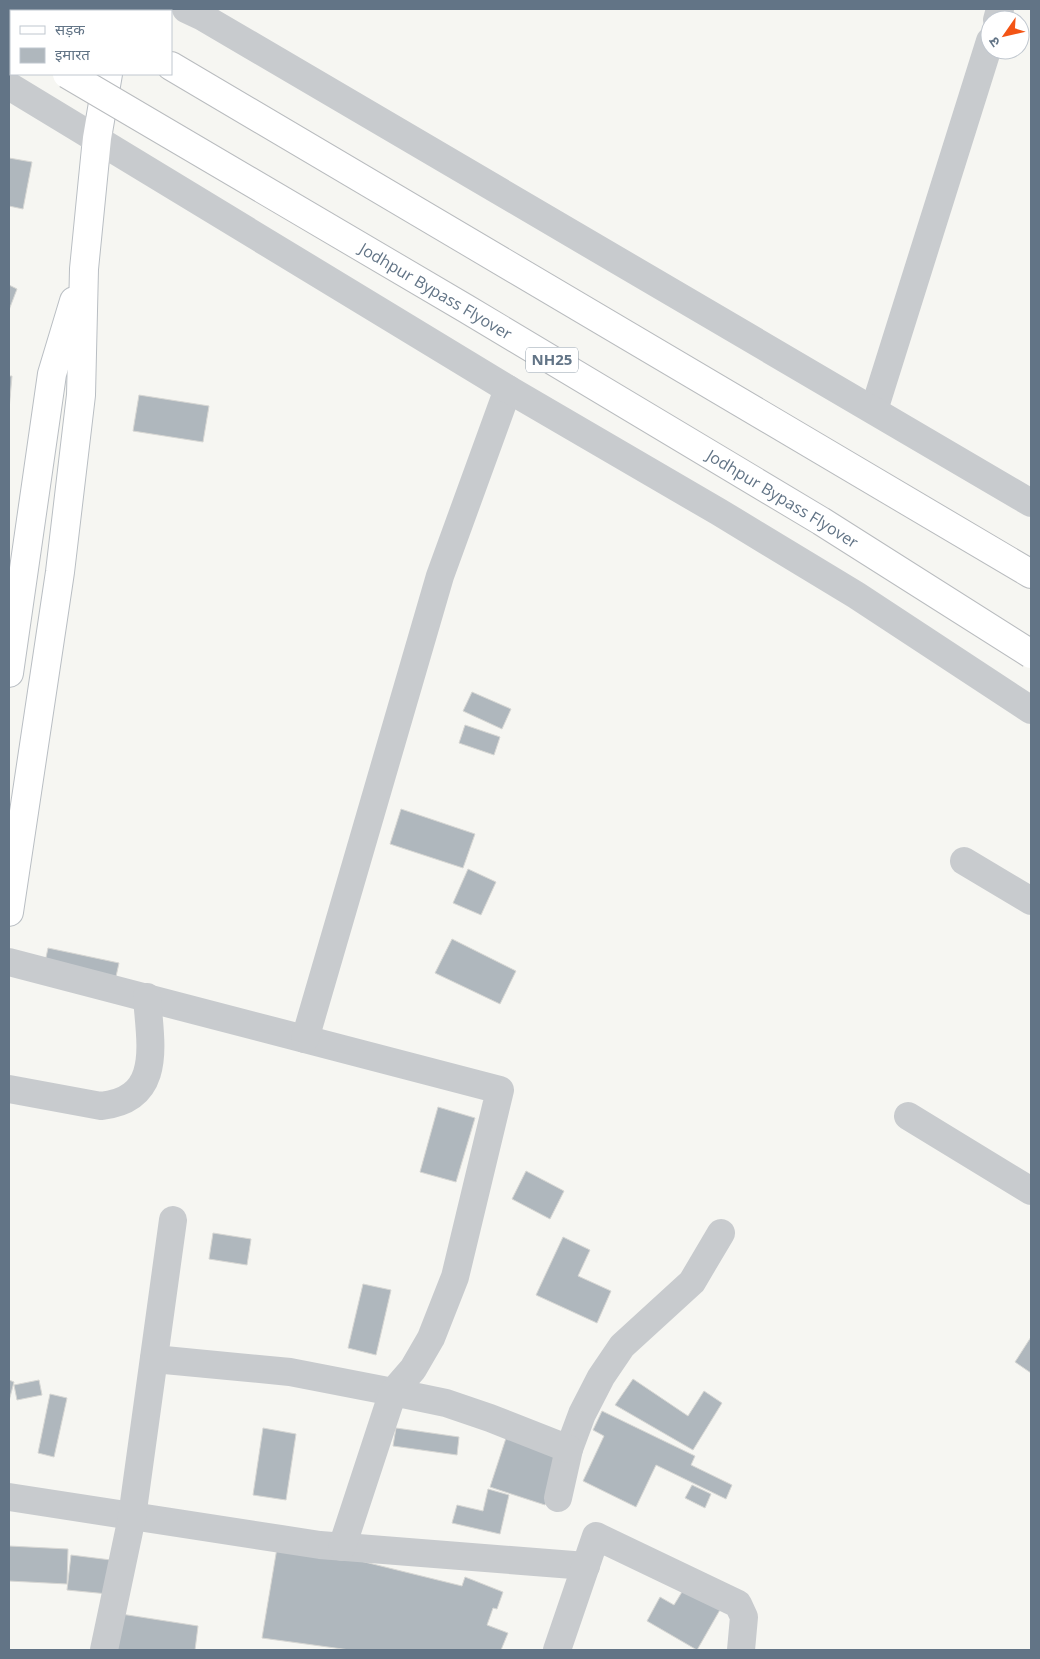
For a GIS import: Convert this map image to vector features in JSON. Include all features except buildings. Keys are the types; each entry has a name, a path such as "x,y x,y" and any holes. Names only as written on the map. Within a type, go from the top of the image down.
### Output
{"main road":[{"path":"172,67 1031,574"},
{"name":"Jodhpur Bypass Flyover","path":"69,75 466,308 813,516 1031,654"},
{"path":"9,912 60,572 80,404 84,269 96,138 108,75"},
{"path":"9,673 52,374 84,269"}],"street":[{"path":"186,9 1031,503"},
{"path":"874,410 984,60"},
{"path":"9,86 508,389 711,507 856,595 1031,710"},
{"path":"305,1039 440,576 508,389"},
{"path":"964,861 1031,901"},
{"path":"9,962 500,1090 455,1277 431,1338 413,1369 393,1392 342,1547"},
{"path":"9,1089 101,1106 116,1104 134,1094 149,1074 151,1053 147,997"},
{"path":"908,1116 1031,1191"},
{"path":"104,1650 132,1517 173,1220"},
{"path":"558,1498 569,1449 582,1414 601,1377 622,1346 692,1282 721,1233"},
{"path":"154,1359 290,1372 393,1392 446,1404 490,1418 569,1449"},
{"path":"9,1497 320,1545 586,1566"},
{"path":"557,1650 596,1536 738,1604 744,1617 741,1650"}]}
